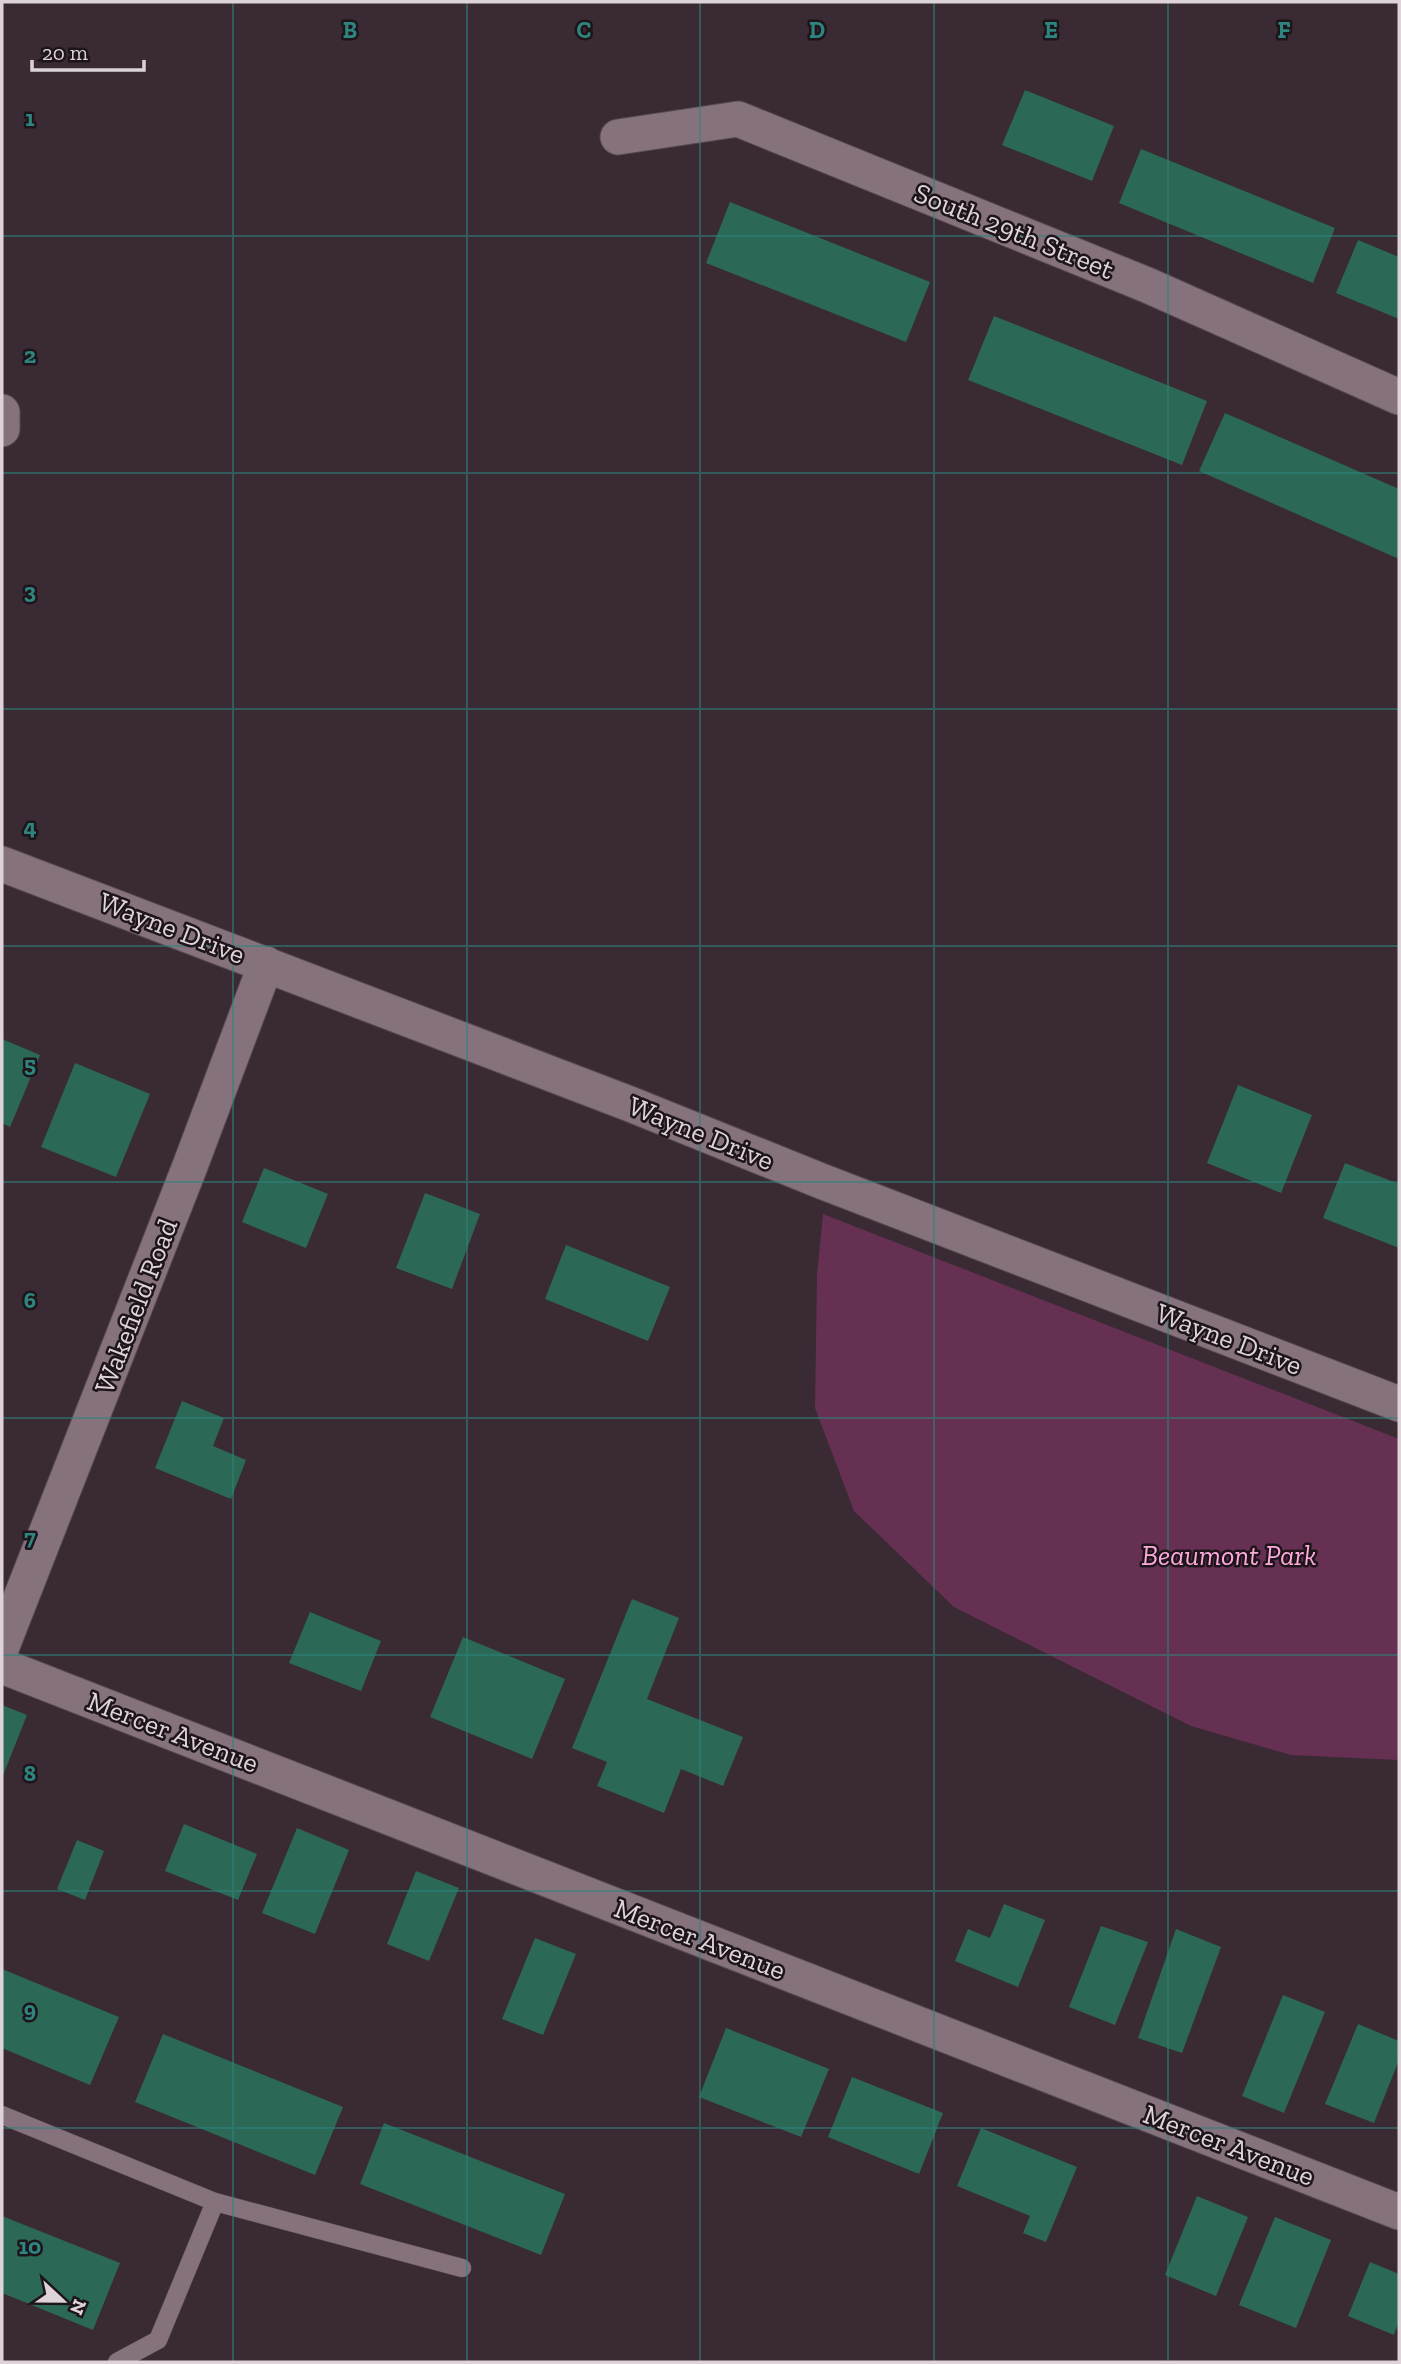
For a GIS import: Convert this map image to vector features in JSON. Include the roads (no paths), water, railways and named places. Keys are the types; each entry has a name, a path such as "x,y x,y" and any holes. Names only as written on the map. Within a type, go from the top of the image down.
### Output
{"street":[{"name":"South 29th Street","path":"618,137 738,119 1147,285 1399,397"},
{"path":"2,412 2,429"},
{"name":"Wayne Drive","path":"2,864 1399,1404"},
{"name":"Wakefield Road","path":"2,1646 266,964"},
{"name":"Mercer Avenue","path":"2,1666 1399,2212"}],"lane":[{"path":"2,2115 215,2202 462,2268"},
{"path":"117,2362 158,2340 215,2202"}],"park label":[{"name":"Beaumont Park","path":"1229,1555"}]}
